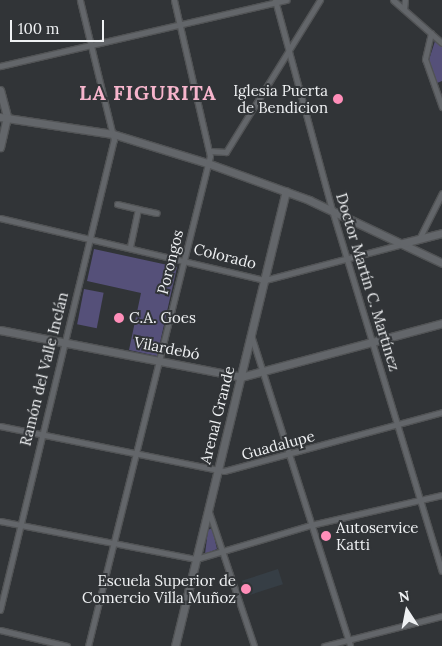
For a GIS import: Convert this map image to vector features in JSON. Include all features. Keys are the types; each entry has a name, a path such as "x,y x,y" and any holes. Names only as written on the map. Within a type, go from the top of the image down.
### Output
{"street":[{"path":"80,0 112,134"},
{"name":"Porongos","path":"88,646 210,151 174,0"},
{"path":"0,66 286,0"},
{"path":"210,151 226,152 320,0"},
{"path":"393,0 442,43"},
{"path":"404,9 405,0"},
{"name":"Doctor Martín C. Martínez","path":"275,1 332,210 400,424 442,571"},
{"path":"431,33 425,58 442,107"},
{"path":"0,90 3,117 0,147"},
{"path":"3,117 112,134 207,163 286,191 332,210 442,263"},
{"name":"Ramón del Valle Inclán","path":"0,610 22,525 41,434 112,134"},
{"name":"Arenal Grande","path":"175,646 286,191"},
{"path":"419,239 442,193"},
{"path":"117,204 157,213"},
{"path":"130,248 138,209"},
{"name":"Colorado","path":"0,218 265,280 442,233"},
{"name":"Vilardebó","path":"0,330 240,377 262,374 442,322"},
{"path":"251,335 350,646"},
{"name":"Guadalupe","path":"0,426 218,470 288,456 442,412"},
{"path":"0,521 196,559 222,553 311,525 442,495"},
{"path":"208,508 254,646"},
{"path":"324,646 348,638 442,616"},
{"path":"0,630 67,646"}],"shaded area":[{"path":"435,41 442,46 442,81 437,83 429,60"},
{"path":"94,249 177,267 157,356 129,350 141,293 87,281"},
{"path":"84,289 104,293 97,328 77,324"},
{"path":"212,528 217,549 205,554 208,530"},
{"path":"278,569 283,584 247,596 242,581"}],"place":[{"name":"Iglesia Puerta de Bendicion","path":"338,99"},
{"name":"C.A. Goes","path":"119,318"},
{"name":"Autoservice Katti","path":"326,536"},
{"name":"Escuela Superior de Comercio Villa Muñoz","path":"246,589"}],"district":[{"name":"LA FIGURITA","path":"148,92"}]}
